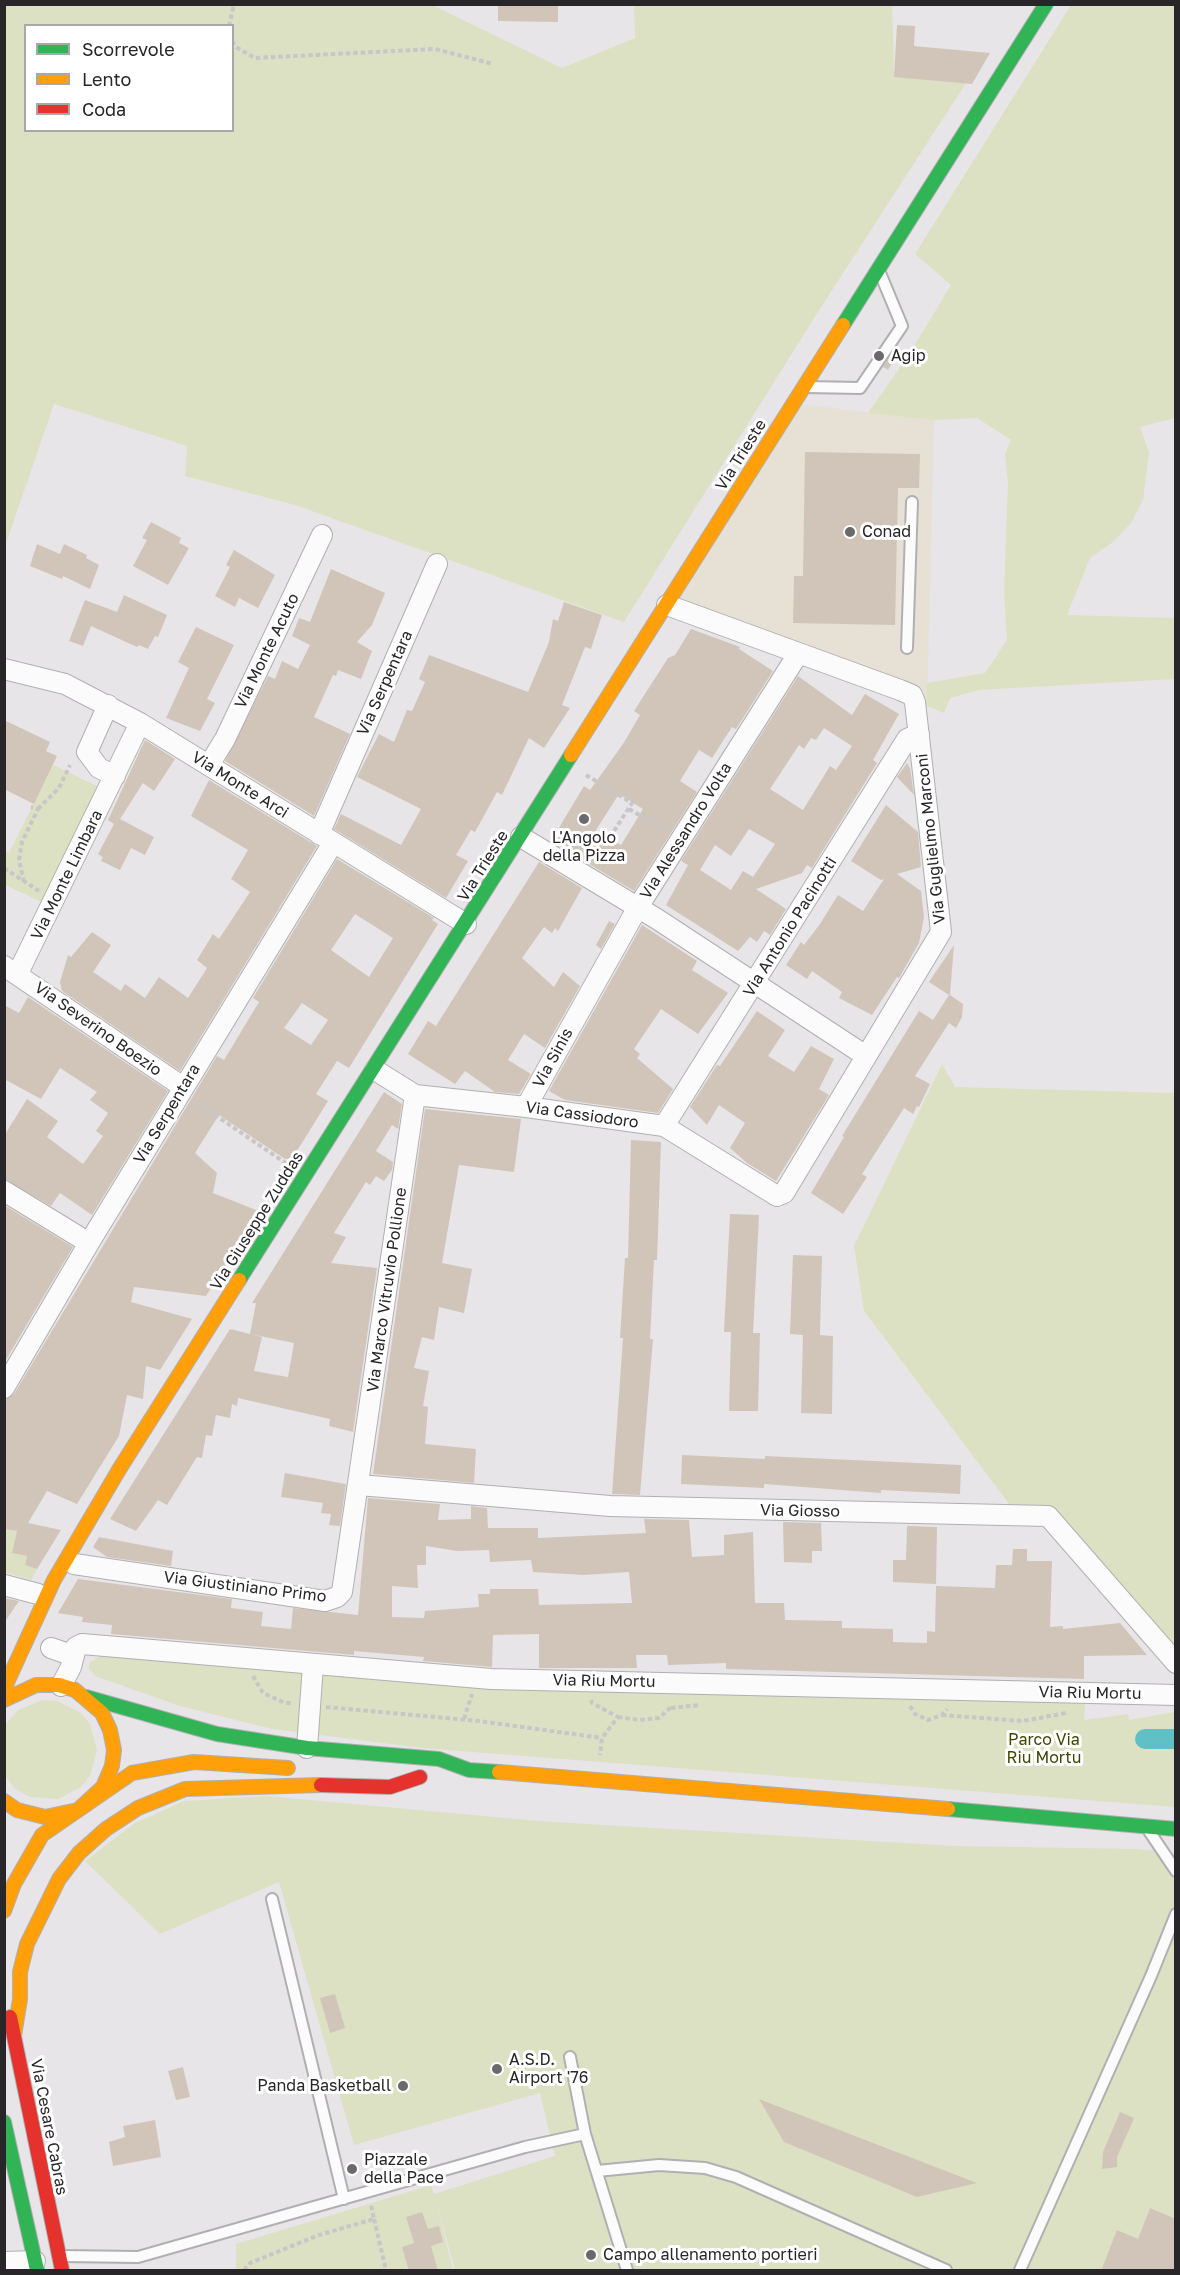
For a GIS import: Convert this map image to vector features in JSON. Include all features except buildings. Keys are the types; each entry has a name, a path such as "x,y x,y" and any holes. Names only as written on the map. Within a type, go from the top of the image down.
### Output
{"street":[{"name":"Via Trieste","path":"466,924 1046,4"},
{"name":"Via Monte Acuto","path":"208,765 225,739 322,536"},
{"name":"Via Serpentara","path":"4,1388 183,1088 326,838 437,564"},
{"name":"Via Guglielmo Marconi","path":"667,605 912,695 915,702 941,932 784,1193 777,1196"},
{"name":"Via Alessandro Volta","path":"580,1010 638,907 798,654"},
{"name":"Via Monte Arci","path":"4,669 65,684 108,705 466,924"},
{"path":"108,705 87,752 99,768 115,777"},
{"name":"Via Monte Limbara","path":"11,970 57,898 140,723"},
{"name":"Via Antonio Pacinotti","path":"664,1126 756,983 907,739 919,734"},
{"path":"521,837 638,907 866,1056"},
{"name":"Via Giuseppe Zuddas","path":"10,1664 79,1538 305,1176 375,1070 466,924"},
{"name":"Via Severino Boezio","path":"11,970 183,1088"},
{"name":"Via Sinis","path":"526,1107 580,1010"},
{"name":"Via Cassiodoro","path":"375,1070 415,1095 526,1107 664,1126 777,1196"},
{"name":"Via Marco Vitruvio Pollione","path":"359,1485 415,1095"},
{"path":"4,1191 89,1243"},
{"name":"Via Giustiniano Primo","path":"74,1564 325,1601 342,1592 345,1582 359,1485"},
{"name":"Via Giosso","path":"359,1485 610,1506 1048,1516 1176,1663"},
{"name":"Via Giuseppe Zuddas","path":"42,1651 34,1642 74,1564 79,1538"},
{"name":"Via Giuseppe Zuddas","path":"24,1613 38,1594 54,1580"},
{"path":"4,1585 38,1594"},
{"name":"Via Riu Mortu","path":"74,1656 76,1647 82,1644 491,1678 1176,1695"},
{"path":"42,1651 74,1656 60,1686"},
{"path":"4,1689 10,1664 86,1697 217,1734 307,1748 439,1759 468,1770 576,1776 1176,1829"},
{"path":"307,1748 313,1665"},
{"path":"45,1669 60,1686"},
{"path":"4,1700 30,1687 60,1686"},
{"path":"4,1801 17,1810 45,1817 68,1814 88,1804 109,1776 114,1750 105,1718 86,1697"},
{"path":"4,1911 14,1884 42,1835 132,1773 194,1762 301,1769"},
{"path":"325,1771 441,1777 468,1770"},
{"path":"14,2036 20,1972 27,1944 59,1879 80,1853 106,1829 138,1808 185,1789 291,1784 390,1788 420,1777"},
{"name":"Via Cesare Cabras","path":"4,1989 34,2139 62,2256 62,2271"},
{"path":"4,2122 36,2266 4,2262"}],"lane":[{"path":"803,387 860,388 902,326 879,270"},
{"path":"907,648 912,502"},
{"path":"1146,1826 1166,1852 1176,1871"},
{"path":"272,1899 344,2199"},
{"path":"1020,2271 1176,1914"},
{"path":"570,2057 585,2134 627,2271"},
{"path":"69,2271 62,2256 138,2258 525,2147 585,2134"},
{"path":"597,2171 659,2165 705,2168 736,2177 946,2271"}],"path":[{"path":"229,24 234,4"},
{"path":"234,44 255,58 435,49 493,64"},
{"path":"567,763 632,803 614,831"},
{"path":"24,882 19,860 22,842 38,809 59,788 70,765"},
{"path":"31,807 38,809"},
{"path":"629,809 681,839"},
{"path":"4,868 24,882 57,898"},
{"path":"183,1088 194,1095 193,1100 305,1176"},
{"path":"252,1672 254,1681 263,1693 285,1703 295,1703"},
{"path":"593,1681 588,1694 592,1703 618,1718 640,1720 659,1718 671,1708 674,1683"},
{"path":"317,1706 479,1720 602,1738"},
{"path":"599,1762 602,1738 618,1718"},
{"path":"367,2192 386,2271"},
{"path":"244,2271 250,2263 319,2235 374,2219"}],"shaded area":[{"path":"798,404 934,420 927,706 667,605"}],"green space":[{"path":"5,5 432,5 562,68 635,38 634,5 892,5 894,76 966,83 816,315 624,622 295,505 185,476 187,446 54,404 5,546"},
{"path":"1071,5 1175,5 1175,418 1140,427 1149,452 1143,500 1131,523 1113,542 1090,558 1067,615 1175,618 1175,679 979,690 950,698 944,713 927,706 927,683 985,673 1007,640 1004,593 1008,482 1005,454 1011,440 977,418 934,420 868,413 910,353 951,285 915,254"},
{"path":"53,765 97,786 44,903 5,885 5,851 9,853"},
{"path":"942,1064 955,1087 1175,1093 1175,1646 1055,1510 1013,1509 864,1311 854,1246"},
{"path":"4,1529 17,1531 13,1553 27,1556 25,1565 37,1569 31,1580 5,1572"},
{"name":"Parco Via Riu Mortu","path":"100,1656 1085,1703 1084,1720 1128,1714 1129,1720 1175,1712 1175,1807 422,1748 272,1729 180,1706 95,1676 89,1669 89,1663"},
{"path":"43,1700 57,1701 81,1713 90,1724 97,1750 90,1776 81,1787 58,1799 30,1797 14,1788 5,1776 5,1725 18,1710"},
{"path":"266,1796 538,1821 954,1846 1138,1849 1175,1853 1175,2270 455,2270 436,2201 453,2270 236,2270 236,2244 431,2185 434,2194 555,2156 540,2093 354,2145 279,1882 160,1934 85,1861 135,1823 184,1801"}],"waterway":[{"path":"1145,1739 1176,1739"}],"traffic: fast":[{"path":"843,325 1046,4"},
{"path":"239,1280 571,755"},
{"path":"86,1697 217,1734 307,1748 439,1759 469,1770 499,1772"},
{"path":"948,1809 1176,1829"},
{"path":"4,2122 37,2270"}],"traffic: slow":[{"path":"571,755 843,325"},
{"path":"4,1689 54,1580 120,1468 239,1280"},
{"path":"4,1700 36,1685 59,1685 75,1690 102,1713 110,1730 114,1750 112,1766 103,1787 78,1810 45,1817 17,1810 4,1801"},
{"path":"4,1911 14,1884 42,1835 132,1773 194,1762 288,1768"},
{"path":"499,1772 948,1809"},
{"path":"14,2036 20,1999 20,1972 27,1944 59,1879 79,1853 106,1829 138,1808 185,1789 321,1785"}],"traffic: jam":[{"path":"321,1785 390,1787 420,1777"},
{"path":"10,2017 62,2270"}],"place":[{"name":"Agip","path":"879,356"},
{"name":"Conad","path":"850,532"},
{"name":"L'Angolo della Pizza","path":"584,819"},
{"name":"A.S.D. Airport '76","path":"497,2069"},
{"name":"Panda Basketball","path":"403,2086"},
{"name":"Piazzale della Pace","path":"352,2169"},
{"name":"Campo allenamento portieri","path":"591,2255"}]}
